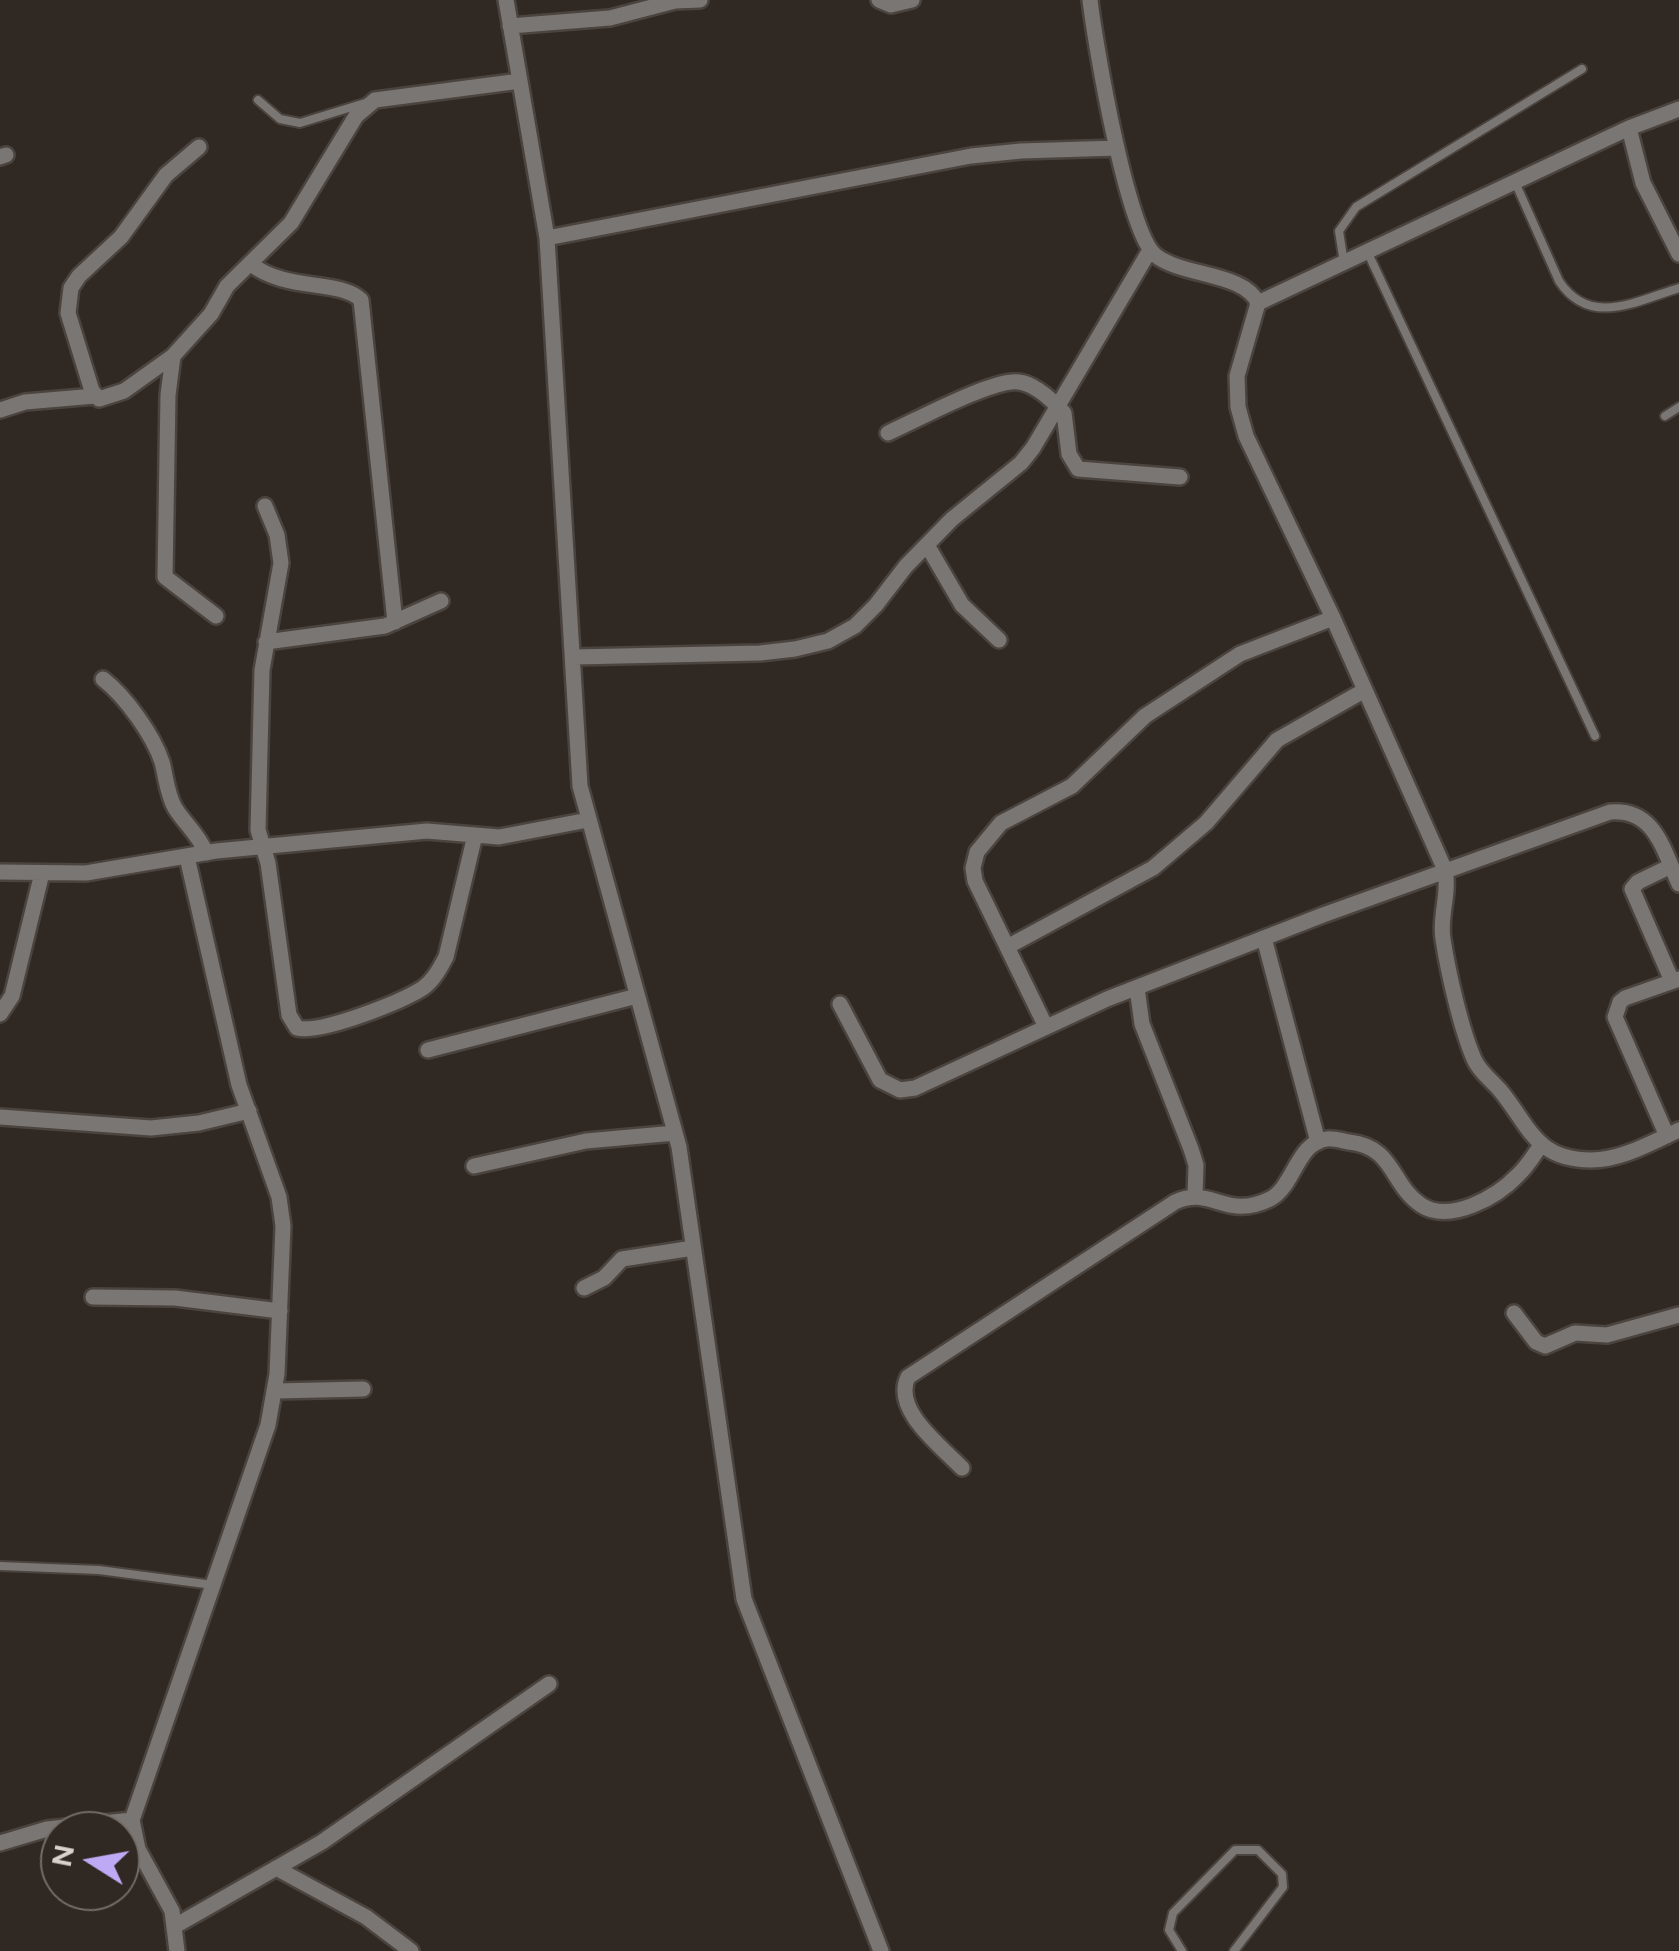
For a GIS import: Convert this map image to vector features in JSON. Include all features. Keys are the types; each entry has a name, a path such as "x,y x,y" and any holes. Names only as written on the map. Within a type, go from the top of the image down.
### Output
{"street":[{"path":"506,0 547,238 580,786 675,1133 744,1600 881,1951"},
{"path":"510,26 610,18 675,0 700,0"},
{"path":"879,0 891,5 912,0"},
{"path":"1090,0 1095,46 1117,148 1142,236 1150,250 1169,264 1246,288 1258,303"},
{"path":"0,410 25,402 95,396 103,399 124,391 173,356 211,314 227,286 291,224 356,116 374,100 520,81"},
{"path":"1670,866 1632,889 1675,980 1625,998 1615,1017 1673,1133 1628,1153 1590,1160 1562,1154 1541,1145 1526,1131 1472,1055 1443,941 1448,895 1445,870 1333,618 1246,436 1238,408 1237,376 1258,303 1629,128 1679,109"},
{"path":"1629,128 1643,183 1679,254"},
{"path":"95,396 68,313 71,288 122,236 166,175 198,147"},
{"path":"547,238 971,156 1117,148"},
{"path":"574,657 760,654 795,650 855,626 926,544 1021,463 1059,408 1150,250"},
{"path":"251,264 279,281 349,291 361,300 395,622"},
{"path":"173,356 168,395 164,577 216,616"},
{"path":"888,433 1006,382 1021,382 1059,408 1067,420 1070,454 1078,470 1180,477"},
{"path":"264,506 276,535 281,563 266,642 258,830 268,864 288,1015 297,1028 306,1030 404,998 436,975 446,957 475,836"},
{"path":"926,544 962,604 1000,640"},
{"path":"266,642 365,630 395,622 441,601"},
{"path":"1046,1027 974,881 973,868 986,838 1015,814 1072,786 1146,716 1240,654 1333,618"},
{"path":"103,679 118,691 146,728 161,760 170,797 206,853"},
{"path":"1006,946 1153,868 1206,823 1277,740 1365,690"},
{"path":"840,1004 880,1080 900,1090 915,1088 1137,988 1445,870 1610,812 1628,810 1641,816 1654,832 1679,884"},
{"path":"0,872 97,872 145,861 261,847 427,832 499,836 588,820"},
{"path":"135,1811 276,1392 283,1226 280,1197 240,1085 187,858"},
{"path":"0,1014 12,996 42,873"},
{"path":"1264,938 1318,1142"},
{"path":"1137,988 1142,1024 1192,1148 1195,1196"},
{"path":"428,1050 637,996"},
{"path":"0,1116 151,1128 199,1123 249,1111"},
{"path":"474,1166 586,1141 675,1133"},
{"path":"962,1468 917,1422 905,1394 908,1376 1175,1202 1195,1196 1233,1208 1266,1200 1284,1188 1307,1151 1326,1139 1376,1149 1416,1202 1436,1210 1457,1210 1479,1202 1518,1176 1541,1145"},
{"path":"584,1288 604,1278 622,1259 694,1248"},
{"path":"93,1297 175,1298 280,1311"},
{"path":"1514,1314 1536,1342 1546,1346 1574,1333 1607,1335 1679,1315"},
{"path":"276,1392 364,1390"},
{"path":"175,1926 322,1842 549,1684"},
{"path":"0,1843 40,1831"},
{"path":"140,1854 172,1911 177,1951"},
{"path":"276,1868 366,1916 411,1951"}],"lane":[{"path":"1344,263 1339,231 1356,206 1582,69"},
{"path":"258,100 280,119 300,123 374,100"},
{"path":"1515,182 1560,281 1568,295 1583,305 1613,308 1679,288"},
{"path":"1367,252 1595,736"},
{"path":"1665,416 1679,407"},
{"path":"0,1566 99,1570 213,1585"},
{"path":"1182,1951 1169,1930 1174,1913 1236,1850 1251,1848 1282,1874 1283,1887 1234,1951"}]}
